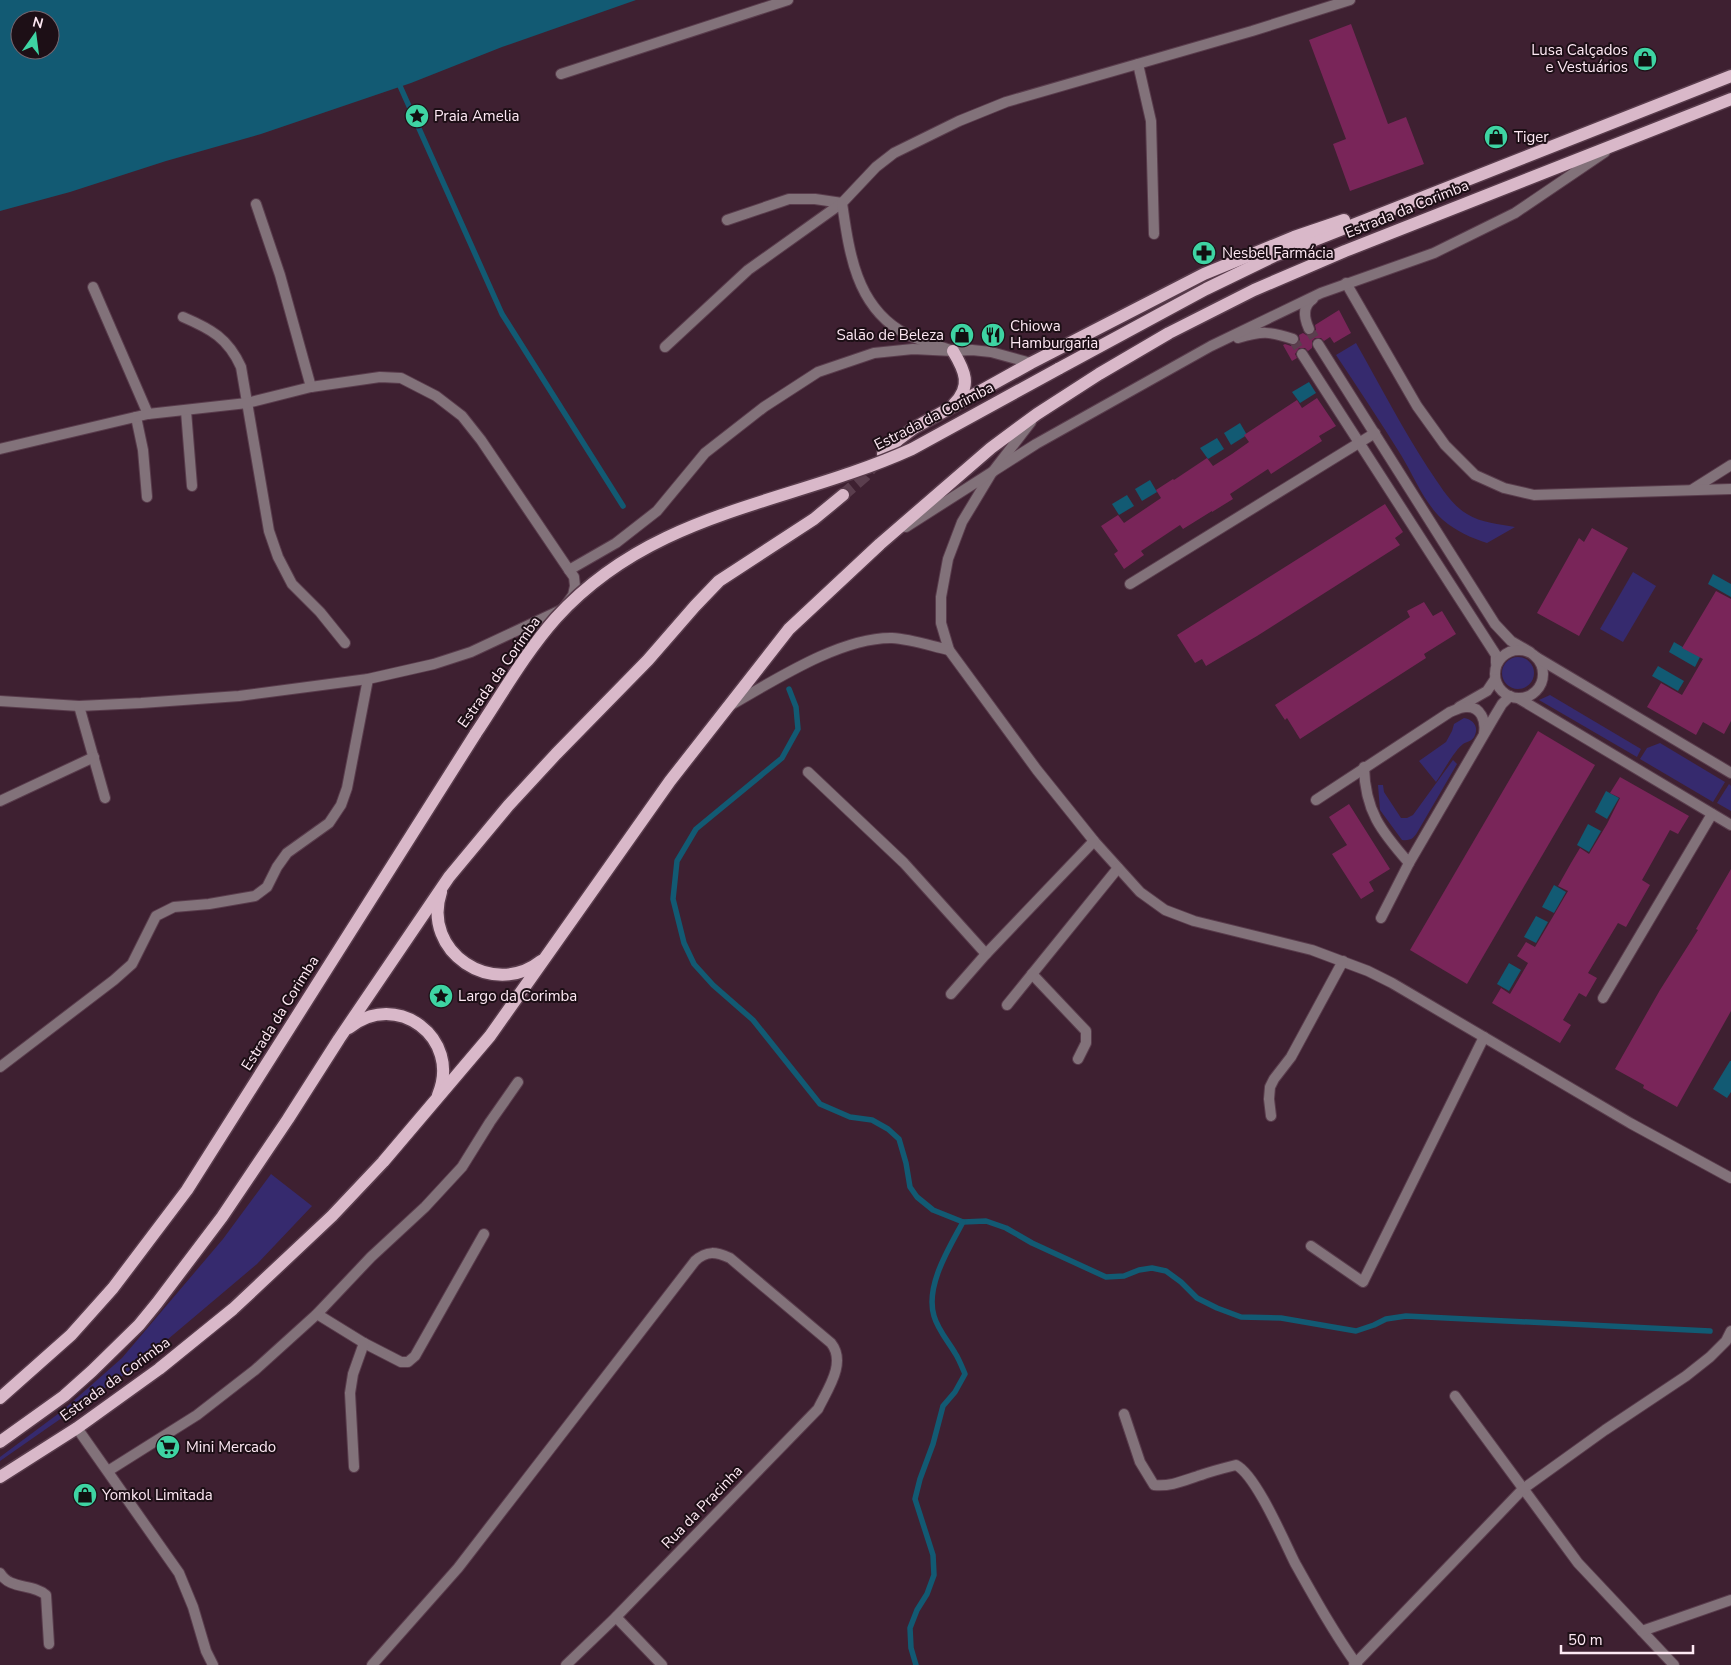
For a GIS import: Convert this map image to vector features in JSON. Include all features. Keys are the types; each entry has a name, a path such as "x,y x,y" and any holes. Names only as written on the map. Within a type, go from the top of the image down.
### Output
{"main road":[{"name":"Estrada da Corimba","path":"0,1398 71,1335 113,1288 187,1190 528,654 557,618 592,584 629,557 669,535 709,518 830,480 890,459 912,449 1206,289 1274,256 1731,76"},
{"name":"Estrada da Corimba","path":"0,1477 77,1428 159,1369 233,1309 332,1216 432,1106 490,1036 670,781 789,629 880,544 991,448 1037,414 1099,374 1169,333 1254,290 1346,251 1731,99"},
{"name":"Estrada da Corimba","path":"883,454 914,428 948,411 1031,363 1204,274 1331,224 1385,212"},
{"path":"948,411 960,398 966,383 963,367 953,351"},
{"name":"Estrada da Corimba","path":"0,1442 64,1396 139,1324 157,1302 222,1217 339,1039 449,877 508,806 648,660 719,581 814,519 843,495"},
{"path":"449,877 438,905 439,926 447,945 465,964 488,974 513,974 528,970 551,951"},
{"path":"339,1039 345,1031 360,1020 379,1014 398,1015 420,1025 431,1035 443,1060 443,1080 432,1106"}],"street":[{"path":"561,74 788,0"},
{"path":"665,347 748,270 842,203 876,167 894,153 959,120 1006,102 1252,32 1350,0"},
{"path":"1138,64 1151,120 1154,234"},
{"path":"880,544 1036,444 1211,346 1321,293 1434,253 1515,213 1617,144"},
{"path":"727,220 789,199 815,199 842,203"},
{"path":"842,203 850,253 862,288 876,312 900,331 953,351"},
{"path":"256,204 280,275 311,388"},
{"path":"1346,283 1417,406 1445,445 1475,475 1504,488 1534,495 1731,489"},
{"path":"93,287 148,414"},
{"path":"1309,329 1304,316 1305,309 1309,302 1321,293"},
{"path":"183,317 207,327 226,341 241,367 269,531 278,557 292,584 320,612 344,642"},
{"path":"1211,346 1259,332 1293,339"},
{"path":"1318,344 1495,624 1511,641 1731,773"},
{"path":"570,570 616,543 656,511 705,452 764,407 818,372 874,353 913,349 991,352 1031,363"},
{"path":"1302,354 1496,655 1494,678 1487,691 1450,712 1316,800"},
{"path":"0,449 148,414 247,403 311,388 380,377 401,378 436,396 462,416 481,440 570,570 574,577 575,586 573,595 563,610 471,652 434,664 368,679 239,696 79,706 0,701"},
{"path":"186,411 192,486"},
{"path":"1037,414 991,474 962,522 948,559 941,597 941,623 949,650 1037,770 1118,868 1140,892 1165,910 1194,921 1312,950 1392,983 1630,1123 1731,1178"},
{"path":"136,417 143,450 146,497"},
{"path":"1130,584 1375,433"},
{"path":"1693,489 1731,465"},
{"path":"730,705 802,666 846,646 868,640 893,638 949,650"},
{"path":"1381,918 1409,863 1502,704 1514,697 1533,693 1539,687 1543,672 1541,663 1533,654 1522,649 1514,650 1507,652 1496,663"},
{"path":"1494,678 1498,686 1514,697 1731,825"},
{"path":"0,1067 114,980 132,964 156,916 174,907 209,904 255,896 266,888 287,853 329,823 342,805 348,788 368,679"},
{"path":"79,706 105,798"},
{"path":"1450,712 1466,707 1480,712 1486,724 1483,737"},
{"path":"0,801 94,756"},
{"path":"1364,767 1365,787 1373,816 1391,842 1409,863"},
{"path":"808,772 904,863 986,954"},
{"path":"1603,998 1712,814"},
{"path":"951,994 986,954 1094,841"},
{"path":"1007,1005 1118,868"},
{"path":"1271,1116 1270,1087 1291,1057 1343,962"},
{"path":"1032,974 1086,1030 1086,1043 1078,1059"},
{"path":"1311,1246 1363,1282 1484,1037"},
{"path":"108,1471 197,1415 254,1370 317,1314 371,1257 425,1207 462,1167 518,1082"},
{"path":"317,1314 364,1344 402,1362 408,1362 415,1356 484,1234"},
{"name":"Rua da Pracinha","path":"372,1665 458,1568 695,1261 701,1255 709,1252 720,1254 730,1258 831,1343 838,1356 837,1366 818,1409 616,1617 566,1665"},
{"path":"1124,1414 1140,1462 1154,1485 1163,1486 1177,1483 1236,1465 1246,1473 1271,1514 1295,1563 1355,1665 1523,1489 1605,1430 1686,1376 1726,1341 1731,1332"},
{"path":"354,1467 350,1393 353,1374 364,1344"},
{"path":"1455,1396 1578,1563 1674,1665"},
{"path":"77,1428 179,1573 193,1607 206,1651 213,1665"},
{"path":"0,1573 7,1582 40,1590 46,1596 49,1644"},
{"path":"1642,1631 1731,1600"},
{"path":"616,1617 662,1665"}],"shaded area":[{"path":"1356,343 1409,438 1450,500 1472,517 1491,523 1515,527 1487,543 1458,531 1436,513 1425,498 1393,442 1336,355"},
{"path":"1633,572 1656,586 1623,642 1600,629"},
{"path":"1518,657 1530,661 1534,673 1530,685 1518,689 1506,685 1502,673 1506,661"},
{"path":"1550,695 1641,749 1637,757 1539,700"},
{"path":"1464,718 1474,724 1476,729 1475,735 1472,740 1463,744 1456,751 1436,782 1419,761 1446,742 1454,724"},
{"path":"1660,743 1725,782 1713,802 1640,759 1647,748"},
{"path":"1453,760 1457,764 1417,833 1410,839 1402,840 1380,810 1378,785 1383,785 1384,792 1401,818 1407,818 1413,815"},
{"path":"1729,784 1731,786 1731,811 1717,803"},
{"path":"271,1174 312,1206 257,1264 135,1367 0,1461 0,1457 62,1411 122,1358 223,1239"}],"water":[{"path":"0,0 636,0 502,47 411,83 261,134 166,161 70,192 0,211"},
{"path":"1309,382 1316,393 1300,403 1292,392"},
{"path":"1240,423 1247,435 1231,445 1224,433"},
{"path":"1217,438 1224,449 1208,459 1200,448"},
{"path":"1150,480 1157,492 1142,501 1135,489"},
{"path":"1127,495 1134,506 1119,515 1112,504"},
{"path":"1713,574 1731,584 1731,597 1708,584"},
{"path":"1674,642 1700,657 1695,667 1669,652"},
{"path":"1658,666 1684,681 1678,691 1652,676"},
{"path":"1606,791 1619,798 1607,819 1595,812"},
{"path":"1588,824 1601,831 1589,852 1577,845"},
{"path":"1554,885 1566,892 1554,913 1542,907"},
{"path":"1536,916 1548,922 1536,943 1524,937"},
{"path":"1509,963 1521,970 1509,991 1497,984"},
{"path":"1730,1061 1731,1092 1727,1098 1713,1089"}],"building":[{"path":"1351,24 1388,124 1406,117 1424,164 1350,191 1333,144 1346,139 1309,40"},
{"path":"1339,310 1351,333 1334,343 1330,337 1324,341 1321,338 1315,338 1312,341 1312,348 1308,351 1305,348 1299,348 1295,354 1297,358 1292,361 1283,345 1291,346 1297,344 1300,341 1299,335 1303,333 1308,336 1312,335 1316,330 1315,325"},
{"path":"1317,398 1336,426 1319,436 1322,441 1271,474 1268,469 1230,494 1233,499 1212,512 1183,529 1180,525 1141,551 1144,555 1124,569 1114,554 1118,551 1101,526 1118,515 1124,523 1161,498 1156,490 1207,458 1213,466 1232,454 1249,442 1244,435 1297,400 1302,408"},
{"path":"1385,504 1403,532 1395,538 1400,545 1257,636 1206,666 1202,659 1195,663 1177,635"},
{"path":"1592,528 1628,548 1579,636 1537,613 1579,538 1584,542"},
{"path":"1716,591 1731,599 1731,721 1724,734 1703,722 1696,735 1647,707 1661,683 1682,695 1703,659 1682,648"},
{"path":"1424,602 1433,616 1442,611 1456,634 1424,654 1426,658 1300,739 1287,718 1285,720 1275,705 1410,617 1407,611"},
{"path":"1538,731 1595,765 1467,984 1410,950"},
{"path":"1620,777 1689,816 1678,834 1670,830 1642,880 1650,885 1626,927 1618,923 1588,973 1597,978 1586,997 1579,993 1563,1020 1571,1025 1560,1043 1492,1003 1501,988 1510,994 1528,963 1517,956 1526,942 1535,947 1568,891 1558,886 1571,863 1580,848 1589,854 1607,824 1620,798 1610,793"},
{"path":"1349,804 1390,869 1369,882 1374,891 1361,899 1332,854 1347,845 1329,817"},
{"path":"1731,869 1731,1011 1677,1107 1643,1088 1644,1085 1615,1069 1660,990 1698,930 1696,929"}],"waterway":[{"path":"400,86 502,314 623,506"},
{"path":"789,689 796,707 798,729 782,758 696,829 677,861 673,899 684,943 694,964 713,985 753,1020 820,1104 850,1117 872,1120 888,1129 899,1139 910,1187 917,1197 933,1210 963,1222 986,1221 1006,1228 1032,1243 1106,1277 1124,1276 1139,1270 1152,1268 1166,1271 1181,1282 1197,1298 1241,1317 1281,1318 1356,1331 1386,1319 1406,1316 1710,1331"},
{"path":"916,1665 911,1648 910,1628 934,1575 933,1555 915,1499 943,1406 955,1392 965,1374 934,1316 933,1292 940,1268 963,1222"}],"tunnel":[{"path":"1309,329 1318,344"},
{"path":"1293,339 1302,354"},
{"path":"843,495 865,476 877,461"}],"place":[{"name":"Lusa Calçados e Vestuários","path":"1645,59"},
{"name":"Praia Amelia","path":"417,116"},
{"name":"Tiger","path":"1496,137"},
{"name":"Nesbel Farmácia","path":"1204,253"},
{"name":"Salão de Beleza","path":"962,335"},
{"name":"Chiowa Hamburgaria","path":"993,335"},
{"name":"Largo da Corimba","path":"441,996"},
{"name":"Mini Mercado","path":"168,1447"},
{"name":"Yomkol Limitada","path":"85,1495"}]}
